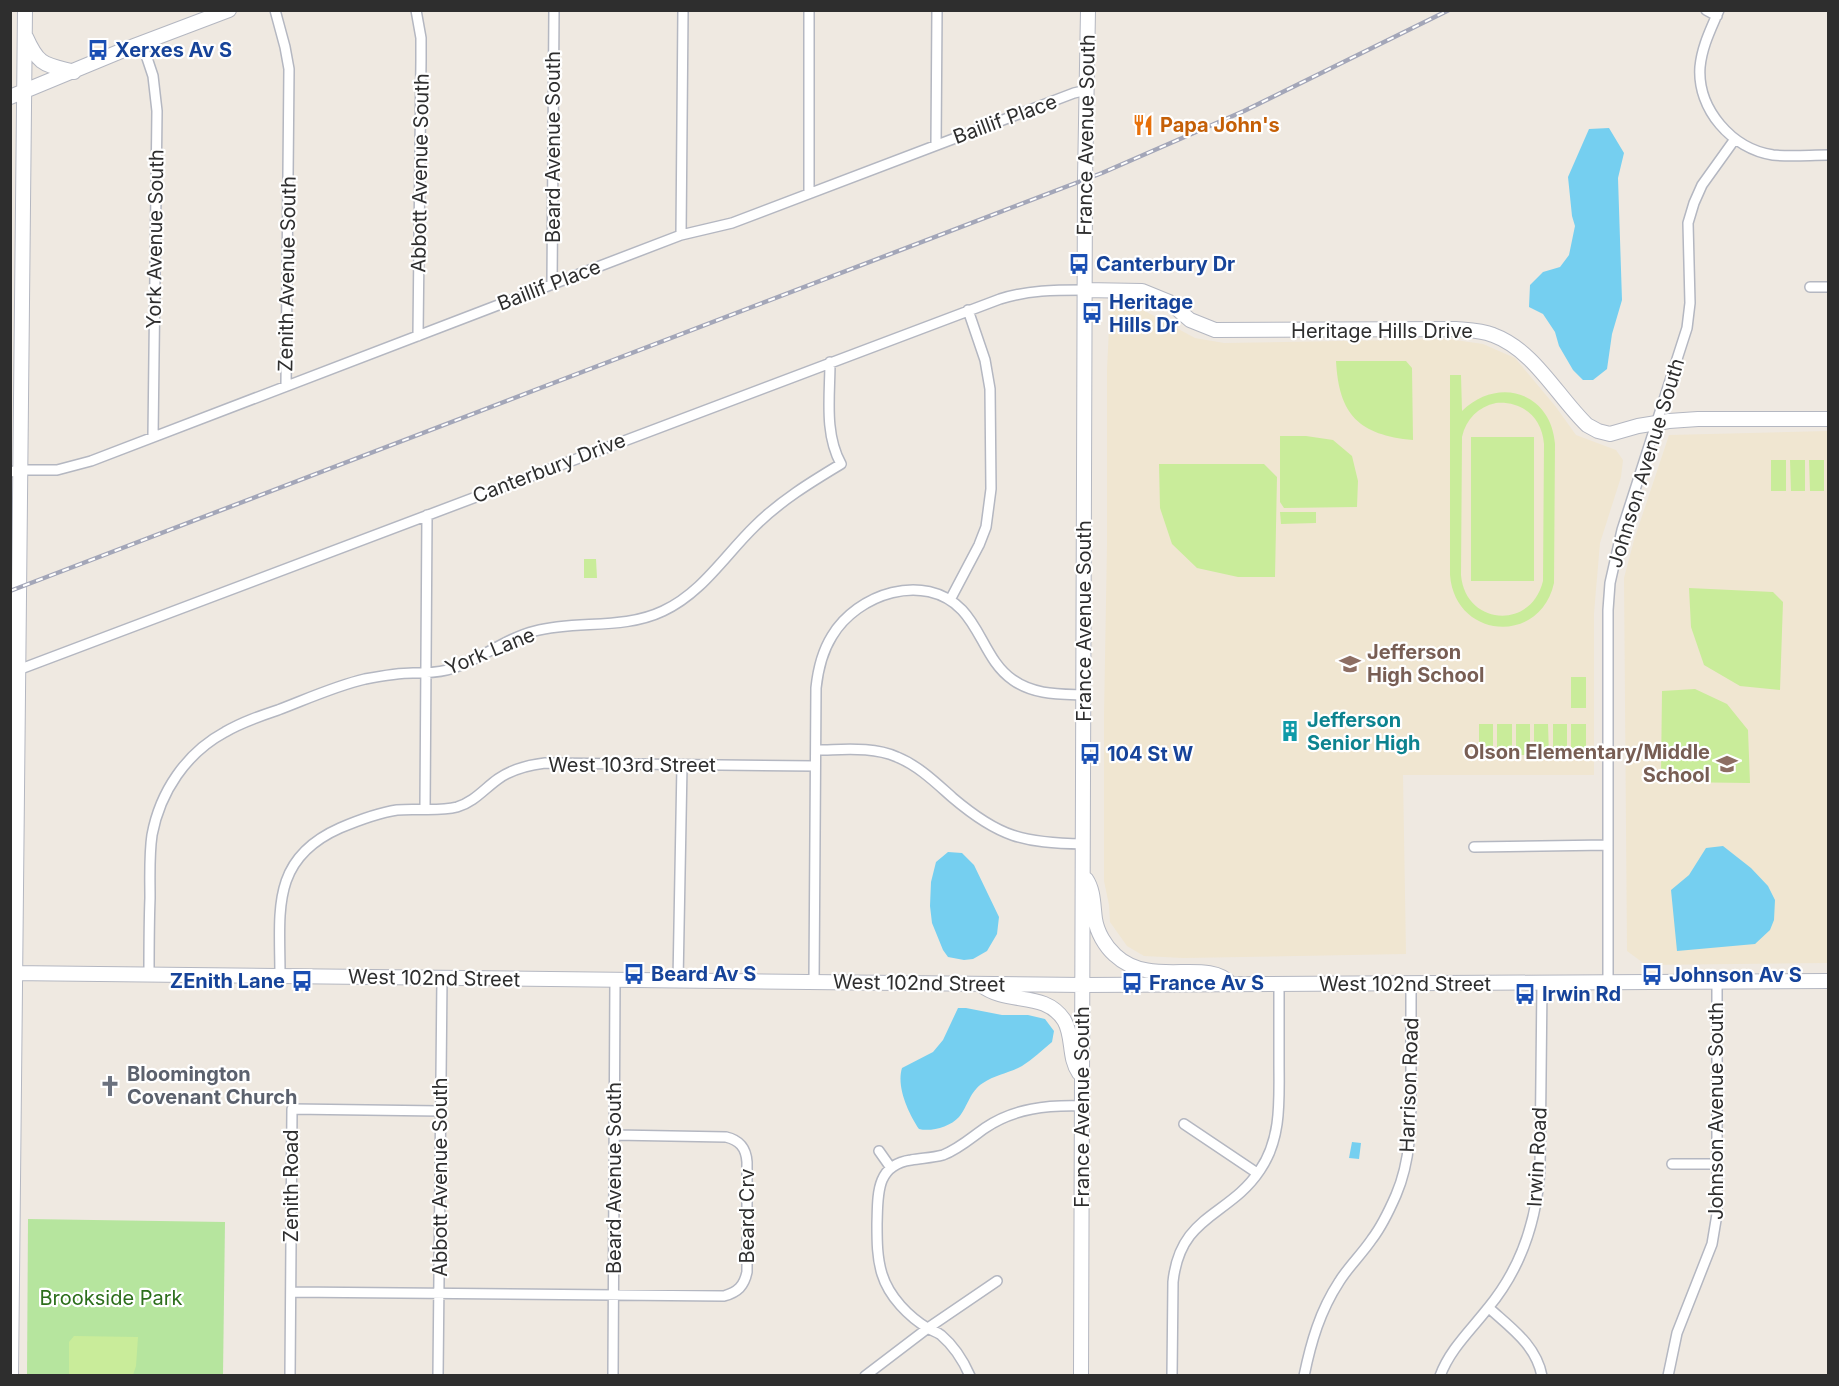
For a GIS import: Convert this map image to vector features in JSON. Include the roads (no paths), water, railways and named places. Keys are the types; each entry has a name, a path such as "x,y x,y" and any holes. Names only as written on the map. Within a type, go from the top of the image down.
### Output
{"street":[{"path":"11,1376 13,974 18,670 15,471 17,94 25,34 25,10"},
{"path":"17,94 229,10"},
{"name":"Zenith Avenue South","path":"275,10 289,69 286,386"},
{"name":"Abbott Avenue South","path":"416,10 421,38 418,336"},
{"name":"Beard Avenue South","path":"552,284 555,10"},
{"path":"681,235 683,10"},
{"path":"808,193 809,10"},
{"path":"936,10 936,145"},
{"name":"France Avenue South","path":"1081,1376 1084,290 1088,10"},
{"path":"1706,10 1718,13 1702,53 1700,69 1706,101 1713,116 1735,139 1747,146 1772,154 1828,155"},
{"path":"25,34 33,52 44,64 74,72"},
{"name":"York Avenue South","path":"142,43 153,76 157,111 153,437"},
{"name":"Baillif Place","path":"15,471 57,470 75,466 681,235 732,223 1074,93 1088,90"},
{"name":"Johnson Avenue South","path":"1608,982 1608,610 1610,583 1622,531 1687,328 1690,303 1688,223 1702,185 1735,139"},
{"path":"1810,287 1828,287"},
{"name":"Canterbury Drive","path":"18,670 968,310 1017,293 1054,289 1084,290"},
{"name":"Heritage Hills Drive","path":"1084,290 1142,291 1169,302 1190,320 1215,330 1474,330 1492,334 1523,353 1587,425 1610,434 1656,423 1698,419 1828,419"},
{"path":"950,600 980,545 986,527 991,489 990,389 985,360 968,310"},
{"name":"York Lane","path":"149,975 152,837 157,815 164,795 176,776 206,744 244,723 341,686 389,675 426,674 448,670 504,642 535,631 568,625 644,619 682,600 699,587 757,523 782,502 841,464 834,452 830,427 830,362"},
{"path":"280,976 280,910 283,892 287,876 308,847 322,837 366,817 398,810 425,809 427,514"},
{"path":"814,982 816,688 818,669 825,647 846,619 860,606 895,591 917,590 933,593 950,600 961,610 972,622 991,657 1013,680 1042,693 1083,695"},
{"path":"816,750 878,751 896,756 913,765 967,810 999,831 1036,842 1083,844"},
{"name":"West 103rd Street","path":"425,809 454,808 466,804 499,778 529,765 545,763 815,766"},
{"path":"678,981 682,765"},
{"path":"1474,847 1608,845"},
{"path":"1083,875 1090,886 1097,927 1109,948 1119,959 1130,966 1156,973 1218,974 1231,984"},
{"name":"West 102nd Street","path":"13,974 1083,985 1828,981"},
{"name":"Abbott Avenue South","path":"438,1376 442,978"},
{"name":"Beard Avenue South","path":"613,1376 615,980"},
{"name":"Johnson Avenue South","path":"1668,1376 1677,1334 1716,1229 1717,982"},
{"name":"Irwin Road","path":"1440,1376 1451,1354 1504,1287 1527,1243 1538,1193 1542,983"},
{"path":"979,984 1002,996 1044,1003 1057,1012 1065,1022 1070,1034 1075,1066 1082,1076"},
{"path":"1172,1376 1173,1282 1174,1267 1179,1253 1195,1228 1247,1186 1270,1150 1277,1130 1279,984"},
{"name":"Harrison Road","path":"1304,1376 1309,1351 1327,1302 1340,1280 1373,1239 1386,1217 1405,1168 1410,1133 1412,984"},
{"path":"970,1376 953,1347 905,1310 894,1297 883,1276 877,1245 880,1183 891,1168 902,1162 943,1155 987,1126 1023,1111 1042,1107 1082,1106"},
{"name":"Zenith Road","path":"290,1376 292,1109 440,1111"},
{"path":"1184,1124 1257,1173"},
{"name":"Beard Crv","path":"291,1292 724,1296 741,1289 747,1272 747,1162 746,1152 741,1145 734,1139 726,1137 615,1135"},
{"path":"879,1151 891,1168"},
{"path":"1672,1164 1717,1164"},
{"path":"865,1376 928,1328 997,1281"},
{"path":"1489,1308 1530,1346 1541,1367 1542,1376"}],"water":[{"path":"1609,128 1624,153 1618,178 1622,300 1612,334 1607,369 1593,380 1583,380 1573,370 1559,346 1555,332 1543,314 1529,307 1530,285 1543,272 1560,267 1569,255 1575,226 1568,177 1589,129"},
{"path":"1723,846 1751,868 1768,886 1775,900 1774,920 1770,930 1755,944 1677,951 1671,890 1689,875 1706,848"},
{"path":"948,852 962,853 974,865 999,917 997,934 987,951 973,959 948,957 932,923 931,882 936,862"},
{"path":"958,1008 1002,1015 1028,1015 1045,1019 1054,1031 1052,1042 1022,1066 979,1086 959,1117 951,1124 935,1129 919,1129 911,1116 902,1092 902,1068 933,1052 943,1040"},
{"path":"1352,1142 1361,1143 1359,1159 1349,1158"}],"railway":[{"path":"10,591 1102,173 1244,111 1449,10"}],"place":[{"name":"Xerxes Av S","path":"98,50"},
{"name":"Papa John's","path":"1143,125"},
{"name":"Canterbury Dr","path":"1079,264"},
{"name":"Heritage Hills Dr","path":"1092,313"},
{"name":"Jefferson High School","path":"1350,664"},
{"name":"Jefferson Senior High","path":"1290,731"},
{"name":"104 St W","path":"1090,754"},
{"name":"Olson Elementary/Middle School","path":"1727,764"},
{"name":"Beard Av S","path":"634,974"},
{"name":"Johnson Av S","path":"1652,975"},
{"name":"ZEnith Lane","path":"302,981"},
{"name":"France Av S","path":"1132,983"},
{"name":"Irwin Rd","path":"1525,994"},
{"name":"Bloomington Covenant Church","path":"110,1086"}],"park label":[{"name":"Brookside Park","path":"111,1298"}]}
